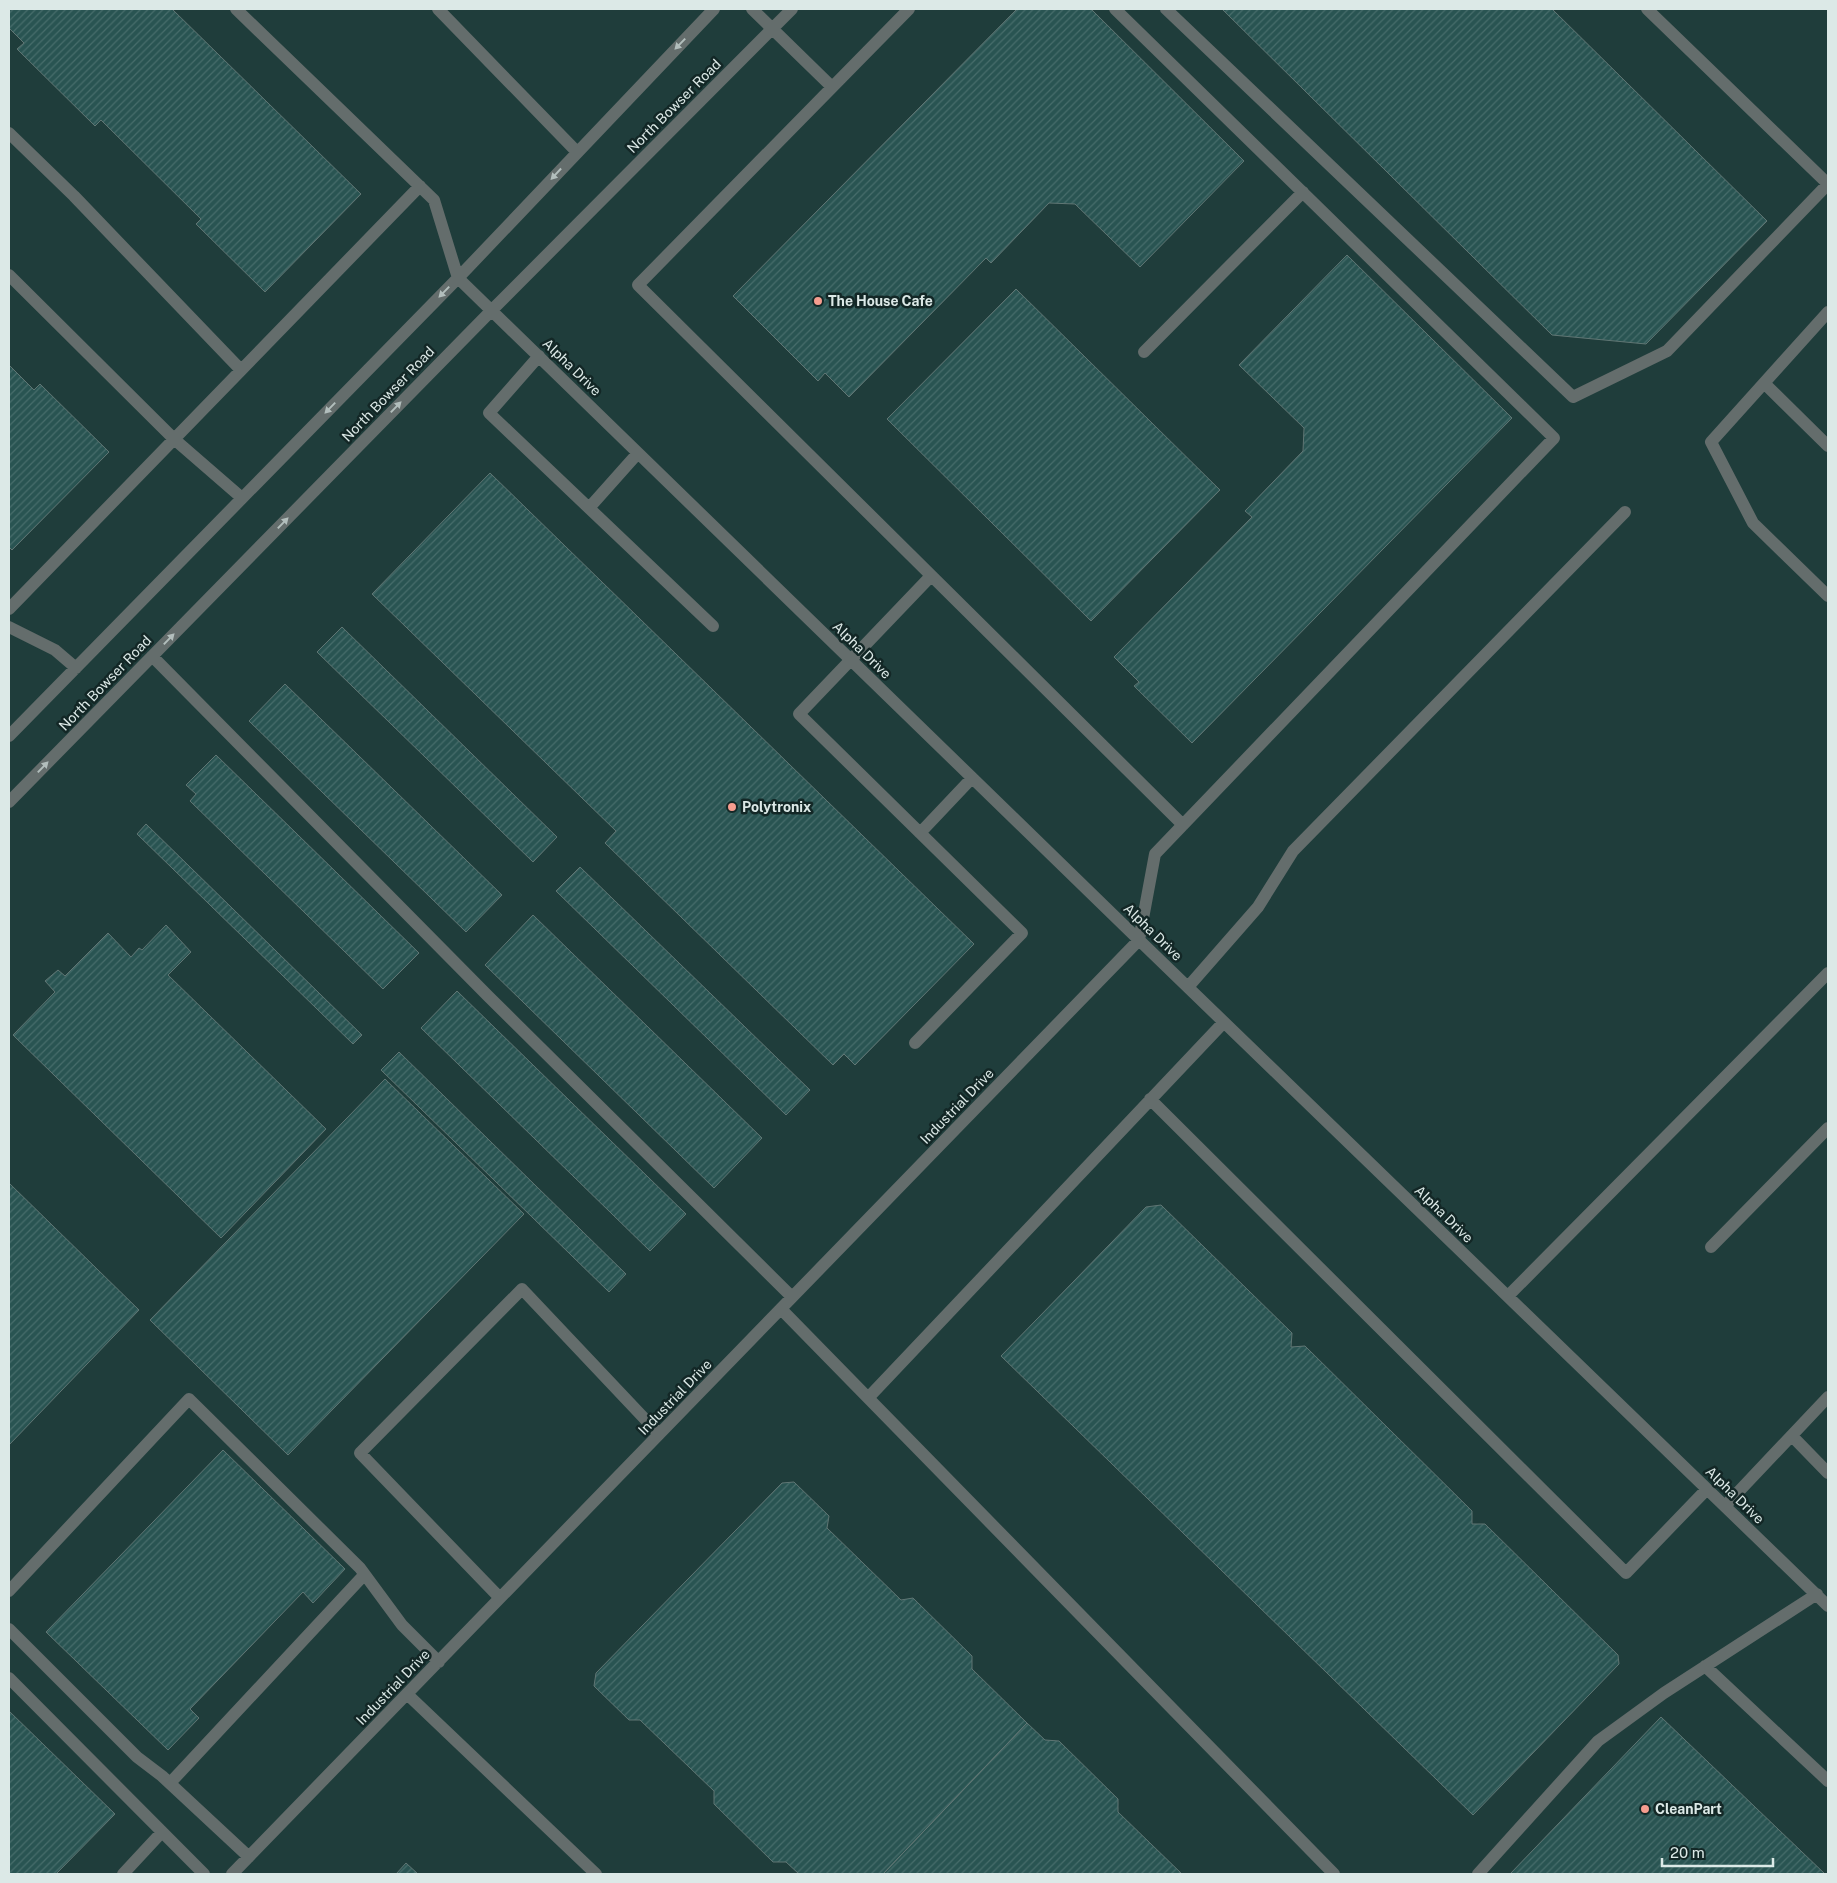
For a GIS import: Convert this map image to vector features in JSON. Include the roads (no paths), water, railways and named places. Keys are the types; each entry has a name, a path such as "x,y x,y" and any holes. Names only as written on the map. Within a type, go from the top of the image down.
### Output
{"street":[{"path":"236,9 434,200 458,278"},
{"path":"438,9 578,152"},
{"path":"9,736 458,278 714,9"},
{"path":"752,9 832,87"},
{"name":"North Bowser Road","path":"9,802 492,310 792,9"},
{"path":"909,9 638,286 1183,825"},
{"path":"1115,9 1554,438 1155,854 1139,940"},
{"path":"1166,9 1573,397 1667,351 1828,184 1647,9"},
{"path":"9,133 74,196 241,370"},
{"path":"9,609 420,186"},
{"path":"1144,352 1303,192"},
{"path":"9,275 174,439 242,498"},
{"name":"Alpha Drive","path":"458,278 1188,988 1828,1606"},
{"path":"1828,312 1711,442 1754,523 1828,596"},
{"path":"539,356 488,412 714,626"},
{"path":"1764,383 1828,446"},
{"path":"589,508 638,453"},
{"path":"1188,988 1258,907 1293,851 1625,512"},
{"path":"915,1043 1022,933 799,714 852,661 931,576"},
{"path":"9,627 56,650 76,668"},
{"path":"152,656 490,997 792,1297"},
{"path":"920,833 972,778"},
{"name":"Industrial Drive","path":"232,1874 1139,940"},
{"path":"1508,1296 1828,973"},
{"path":"868,1398 1224,1022"},
{"path":"1150,1100 1626,1573 1707,1489"},
{"path":"1711,1247 1828,1128"},
{"path":"500,1598 360,1453 522,1289 659,1434"},
{"path":"781,1309 1334,1874"},
{"path":"1725,1506 1828,1397"},
{"path":"9,1591 189,1399 360,1568 402,1625 439,1662"},
{"path":"1792,1436 1828,1473"},
{"path":"170,1784 364,1575"},
{"path":"1478,1874 1598,1741 1664,1693 1817,1594"},
{"path":"9,1628 137,1757 170,1784 249,1857"},
{"path":"1706,1666 1828,1781"},
{"path":"9,1678 204,1874"},
{"path":"407,1694 596,1874"},
{"path":"123,1874 162,1832"}],"place":[{"name":"The House Cafe","path":"818,301"},
{"name":"Polytronix","path":"732,807"},
{"name":"CleanPart","path":"1645,1809"}]}
